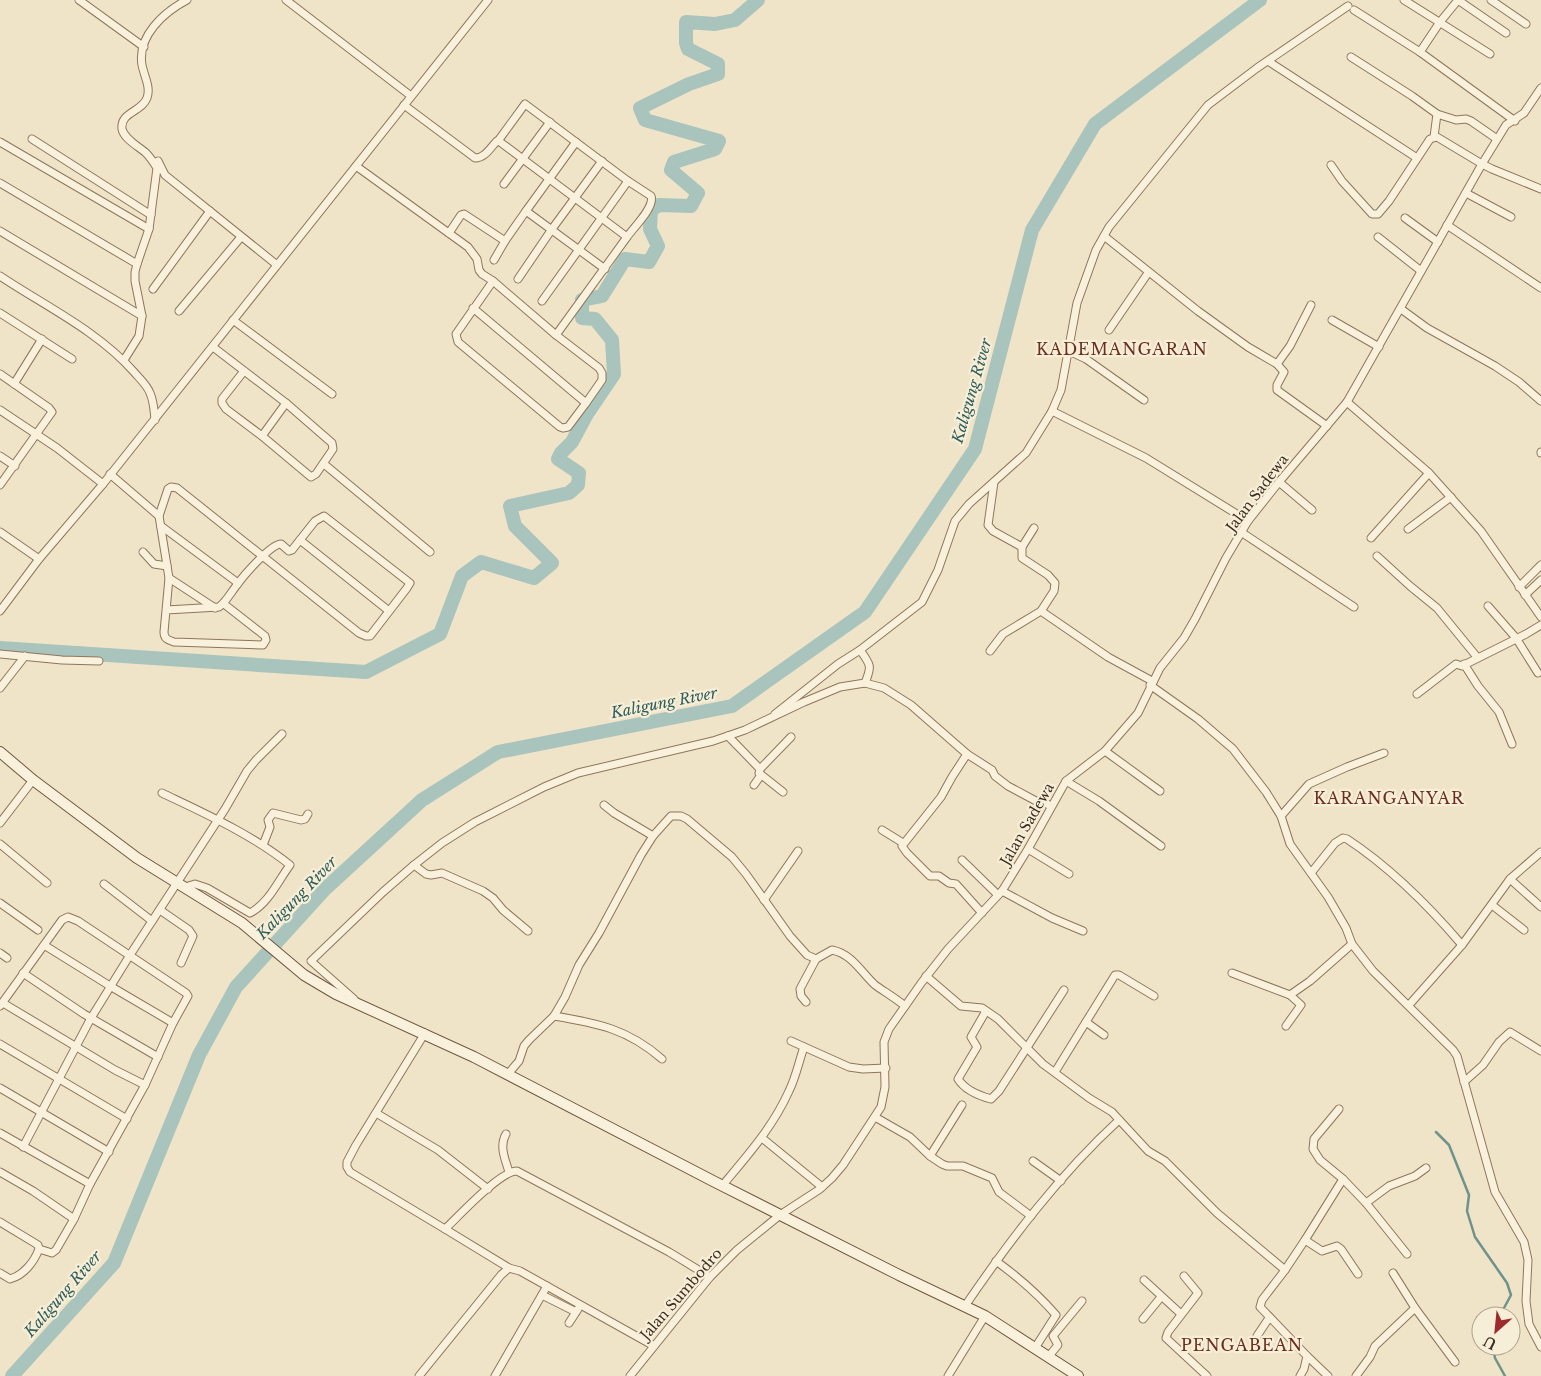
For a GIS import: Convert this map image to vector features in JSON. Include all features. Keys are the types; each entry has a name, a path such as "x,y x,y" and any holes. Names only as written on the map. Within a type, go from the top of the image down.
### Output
{"main road":[{"path":"0,752 33,780 137,858 247,927 296,969 336,994 425,1033 508,1074 722,1186 783,1213 985,1316 1078,1376"}],"street":[{"path":"78,0 144,47"},
{"path":"124,360 142,328 142,316 135,280 137,264 149,229 157,168 146,154 125,136 122,131 122,123 125,117 142,106 148,96 149,90 142,63 148,35 159,19 172,8 187,0"},
{"path":"286,0 411,96"},
{"path":"0,611 39,558 104,484 110,474 155,420 488,0"},
{"path":"1404,0 1490,54"},
{"path":"1420,52 1440,22 1459,0 1506,33"},
{"path":"1491,0 1526,24"},
{"path":"771,718 831,669 860,650 922,602 938,570 955,521 969,504 1031,446 1052,411 1061,390 1077,303 1096,250 1109,227 1208,105 1268,61 1351,8 1420,52 1515,120"},
{"path":"1351,57 1437,114 1456,120 1471,121 1497,139"},
{"path":"1268,61 1417,158"},
{"name":"Jalan Sadewa","path":"783,1213 822,1187 843,1165 875,1117 883,1099 879,1068 886,1036 901,1003 926,976 979,909 997,892 1028,849 1048,805 1066,782 1105,751 1138,713 1148,680 1184,638 1241,532 1244,518 1279,482 1347,402 1401,309 1417,269 1447,225 1497,139 1506,125 1524,113 1541,88"},
{"path":"404,105 471,156 479,158 498,141 524,104 527,104 628,181 651,196 650,208 556,335"},
{"path":"1434,137 1437,114"},
{"path":"504,184 550,122"},
{"path":"1331,165 1362,203 1375,215 1389,201 1430,139 1434,137 1442,139 1492,169 1541,188"},
{"path":"32,139 151,215"},
{"path":"498,141 549,177 627,237"},
{"path":"0,142 149,229"},
{"path":"494,260 549,177 576,142"},
{"path":"158,161 165,175 277,265"},
{"path":"518,279 602,161"},
{"path":"356,166 472,250 482,274 494,281 556,335 599,368 602,373 602,380 568,428 563,428 458,342 456,334 494,281"},
{"path":"542,301 628,181"},
{"path":"0,183 137,264"},
{"path":"1466,193 1511,217"},
{"path":"152,289 210,211"},
{"path":"526,211 605,269"},
{"path":"449,233 461,215 464,214 505,241"},
{"path":"1405,218 1435,240"},
{"path":"1447,225 1541,288"},
{"path":"0,231 142,316"},
{"path":"1104,236 1148,273 1248,348 1277,364 1284,372 1276,385 1277,390 1327,426"},
{"path":"179,311 241,237"},
{"path":"1378,237 1411,262 1417,269"},
{"path":"1109,330 1148,273"},
{"path":"0,276 95,337 124,360 147,386 154,403 155,420"},
{"path":"1277,364 1290,346 1311,305"},
{"path":"473,308 586,403"},
{"path":"1401,309 1427,328 1496,366 1520,382 1541,401"},
{"path":"0,313 72,359"},
{"path":"234,320 332,394"},
{"path":"1332,320 1379,346"},
{"path":"14,384 42,339"},
{"path":"213,347 286,403 332,443 333,452 316,474 309,476 262,436 226,409 222,399 244,372"},
{"path":"1069,351 1086,359 1144,400"},
{"path":"0,374 52,411 0,485"},
{"path":"1347,402 1429,473 1481,531 1541,617"},
{"path":"262,436 286,403"},
{"path":"0,410 56,448 104,484"},
{"path":"1052,411 1146,458 1244,518"},
{"path":"0,456 15,466"},
{"path":"324,464 430,552"},
{"path":"1372,538 1429,473"},
{"path":"110,474 159,516"},
{"path":"994,482 988,525 992,531 1022,547"},
{"path":"1279,482 1312,510"},
{"path":"166,610 216,608 224,604 238,583 264,556 278,544 290,551 315,521 324,516 408,580 409,585 370,636 364,635 264,556 174,487 168,489 159,516 169,578 166,610 164,636 170,641 263,645 266,640 264,636 224,604"},
{"path":"1408,529 1451,498"},
{"path":"161,526 238,583"},
{"path":"990,651 1003,634 1041,611 1054,591 1055,583 1048,575 1024,560 1021,555 1022,547 1034,528"},
{"path":"0,532 39,558"},
{"path":"1241,532 1354,607"},
{"path":"300,540 389,611"},
{"path":"143,552 154,564 167,566"},
{"path":"1377,556 1437,608 1477,657"},
{"path":"1519,587 1541,565"},
{"path":"169,578 216,608"},
{"path":"1525,595 1541,580"},
{"path":"1488,606 1516,638 1538,673"},
{"path":"1041,611 1108,657 1148,680 1233,749 1282,816 1288,839 1328,897 1346,928 1352,944 1373,970 1453,1050 1495,1192 1524,1242 1528,1260 1526,1301 1529,1324 1541,1347"},
{"path":"1417,694 1456,664 1461,666 1541,625"},
{"path":"860,650 870,666 865,683"},
{"path":"0,654 62,660 99,661"},
{"path":"0,688 26,656"},
{"path":"1464,664 1499,712 1512,744"},
{"path":"360,1004 311,961 383,892 442,843 475,822 544,787 578,773 728,736 840,687 865,683 884,688 911,705 968,754 992,770 995,776 1008,786 1036,801 1041,801 1048,805"},
{"path":"23,1147 91,1018 110,986 152,921 181,884 217,819 247,771 282,734"},
{"path":"728,736 761,772 783,792"},
{"path":"754,785 761,772 791,737"},
{"path":"1105,751 1160,791"},
{"path":"968,754 935,806 902,846 929,874 939,876 948,883 954,882 979,909"},
{"path":"1282,816 1309,784 1346,767 1384,754"},
{"path":"0,823 33,780"},
{"path":"1066,782 1099,801 1161,846"},
{"path":"162,793 217,819 263,845 290,864 266,901 250,914 202,886 181,884"},
{"path":"604,805 653,836"},
{"path":"263,845 270,827 268,820 273,813 302,820 305,820 308,814"},
{"path":"508,1074 519,1061 524,1046 554,1016 565,997 579,965 653,836 671,816 681,816 687,819 732,857 790,936 807,955 816,959"},
{"path":"882,830 903,843"},
{"path":"1311,873 1336,842 1343,838 1347,839 1394,875 1417,896 1462,945"},
{"path":"0,844 47,883"},
{"path":"1028,849 1069,874"},
{"path":"764,900 798,851"},
{"path":"1409,1004 1462,945 1510,880 1541,852"},
{"path":"962,860 997,892 1083,932"},
{"path":"414,865 426,874 446,874 483,891 528,931"},
{"path":"1510,880 1541,906"},
{"path":"104,884 152,921"},
{"path":"0,903 38,930"},
{"path":"1492,905 1524,930"},
{"path":"160,910 189,930 193,936 181,963"},
{"path":"0,1222 38,1245 39,1249 52,1253 56,1250 74,1219 90,1184 127,1119 144,1085 158,1057 173,1023 188,996 78,921 68,917 62,920 1,1004 144,1085"},
{"path":"1290,995 1310,981 1352,944"},
{"path":"44,945 173,1023"},
{"path":"806,1002 801,996 800,989 816,959 832,950 843,954 851,960 877,986 901,1003"},
{"path":"0,953 7,958"},
{"path":"23,973 91,1018 158,1057"},
{"path":"1232,973 1290,995 1301,1005 1286,1026"},
{"path":"1054,1072 1115,975 1119,975 1154,996"},
{"path":"926,976 961,1006 978,1006 998,1019 1026,1048 1054,1072 1089,1098 1105,1107 1148,1151 1164,1161 1217,1213 1285,1270"},
{"path":"986,1011 971,1037 977,1047 958,1079 979,1096 991,1099 999,1091 1064,990"},
{"path":"554,1016 611,1028 654,1052 662,1059"},
{"path":"1086,1022 1104,1035"},
{"path":"1464,1082 1483,1065 1499,1042 1510,1032 1541,1051"},
{"path":"425,1033 347,1162 348,1169 509,1268 517,1270 581,1304 654,1346"},
{"path":"791,1041 849,1067 863,1069 879,1068"},
{"path":"0,1044 58,1080 127,1119"},
{"path":"722,1186 762,1138 774,1120 790,1090 804,1047"},
{"path":"0,1088 109,1152"},
{"path":"930,1156 962,1105"},
{"path":"1339,1109 1314,1139 1312,1144 1315,1154 1366,1203 1407,1254"},
{"path":"376,1113 438,1150 488,1189"},
{"path":"875,1117 910,1137 930,1156 942,1164 963,1166 992,1178 999,1192 1031,1216"},
{"path":"965,1306 996,1261 1031,1216 1101,1136 1119,1120"},
{"path":"1,1134 90,1184"},
{"path":"506,1134 502,1148 509,1172"},
{"path":"762,1138 822,1187"},
{"path":"1033,1160 1061,1181"},
{"path":"1366,1203 1389,1186 1415,1176 1426,1168"},
{"path":"445,1229 509,1172 517,1171 668,1252 710,1277"},
{"path":"0,1172 33,1191 74,1219"},
{"path":"1328,1376 1269,1318 1260,1307 1260,1303 1285,1270 1343,1179"},
{"name":"Jalan Sumbodro","path":"630,1376 710,1277 737,1250 783,1213"},
{"path":"1305,1240 1322,1251 1337,1246 1358,1274"},
{"path":"0,1274 10,1279 22,1273 32,1262 39,1249"},
{"path":"996,1261 1028,1287 1056,1315 1035,1348"},
{"path":"419,1376 501,1275 509,1268"},
{"path":"1393,1274 1415,1308 1455,1362"},
{"path":"1184,1276 1198,1293 1168,1332 1166,1338 1207,1376"},
{"path":"1144,1280 1181,1314"},
{"path":"495,1376 547,1286"},
{"path":"542,1295 576,1312"},
{"path":"1143,1319 1162,1297"},
{"path":"1049,1356 1058,1345 1053,1336 1082,1301"},
{"path":"569,1322 581,1304"},
{"path":"1356,1376 1370,1357 1374,1346 1415,1308"},
{"path":"948,1376 985,1316"},
{"path":"1257,1336 1269,1318"},
{"path":"1300,1376 1307,1356"}],"waterway":[{"path":"0,648 366,672 440,634 462,576 481,562 534,578 552,563 515,526 510,506 569,493 578,485 579,473 558,459 572,442 587,414 614,374 612,340 595,319 582,318 582,300 602,296 625,259 649,262 658,246 650,229 651,210 659,205 691,206 698,193 671,170 674,162 715,149 719,141 645,120 640,108 689,84 718,74 718,64 688,49 686,43 686,22 715,24 735,20 758,0"},
{"name":"Kaligung River","path":"12,1376 114,1263 199,1055 236,987 325,889 422,800 498,752 732,706 865,612 975,449 1032,230 1095,124 1260,0"},
{"path":"1436,1132 1449,1145 1469,1195 1467,1211 1475,1237 1507,1283 1511,1295 1505,1306"},
{"path":"1495,1356 1505,1376"}],"district":[{"name":"KADEMANGARAN","path":"1122,349"},
{"name":"KARANGANYAR","path":"1389,798"},
{"name":"PENGABEAN","path":"1242,1345"}]}
